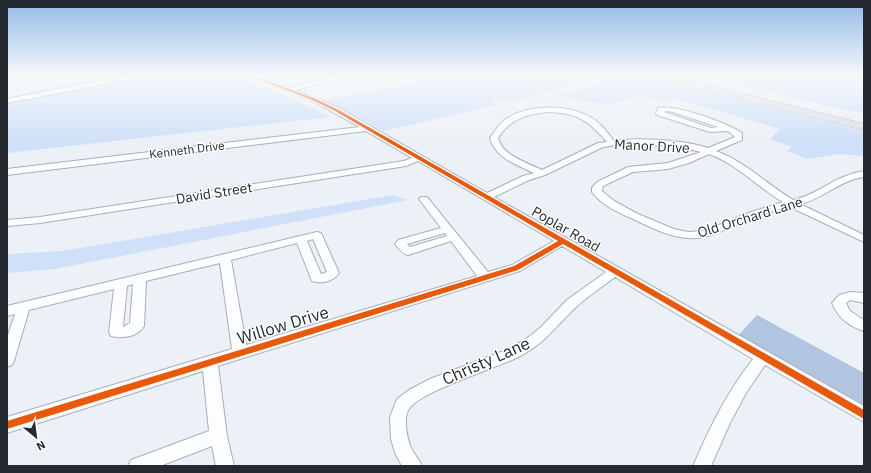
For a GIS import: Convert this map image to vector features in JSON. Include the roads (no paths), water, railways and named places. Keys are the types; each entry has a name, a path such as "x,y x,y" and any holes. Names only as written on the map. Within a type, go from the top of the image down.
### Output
{"highway":[{"path":"748,98 864,127"},
{"path":"780,98 864,119"}],"street":[{"path":"7,101 22,98"},
{"name":"Poplar Road","path":"310,98 329,106 864,415"},
{"path":"542,173 508,156 498,148 494,138 496,133 503,125 529,112 548,110 565,111 577,114 590,120 612,143"},
{"path":"663,110 674,110 730,129 710,130 664,115 660,112 663,110"},
{"name":"Kenneth Drive","path":"7,172 353,131 367,128"},
{"name":"Old Orchard Lane","path":"730,129 738,134 739,138 709,152 675,164 638,168 626,171 600,184 597,188 597,192 605,201 652,224 678,233 690,235 706,234 762,211 812,198 833,184 849,177 864,174"},
{"name":"Manor Drive","path":"490,199 533,181 542,173 595,147 612,143 675,144 696,147 735,163 771,191 791,204 825,222 864,239"},
{"name":"David Street","path":"7,223 48,219 406,163 419,158"},
{"path":"424,199 485,277"},
{"path":"7,311 302,239"},
{"name":"Willow Drive","path":"7,426 523,265 563,241"},
{"path":"225,257 240,353"},
{"name":"Christy Lane","path":"412,466 404,453 400,439 398,417 403,404 415,395 435,384 511,354 530,344 546,331 572,303 615,271"},
{"path":"121,283 116,332 120,333 133,329 137,326 140,278"},
{"path":"864,298 851,296 845,297 840,300 839,303 843,312 864,326"},
{"path":"7,361 24,306"},
{"path":"702,466 723,419 740,388 763,357"},
{"path":"210,362 218,436 225,466"},
{"path":"137,466 218,436"}]}
